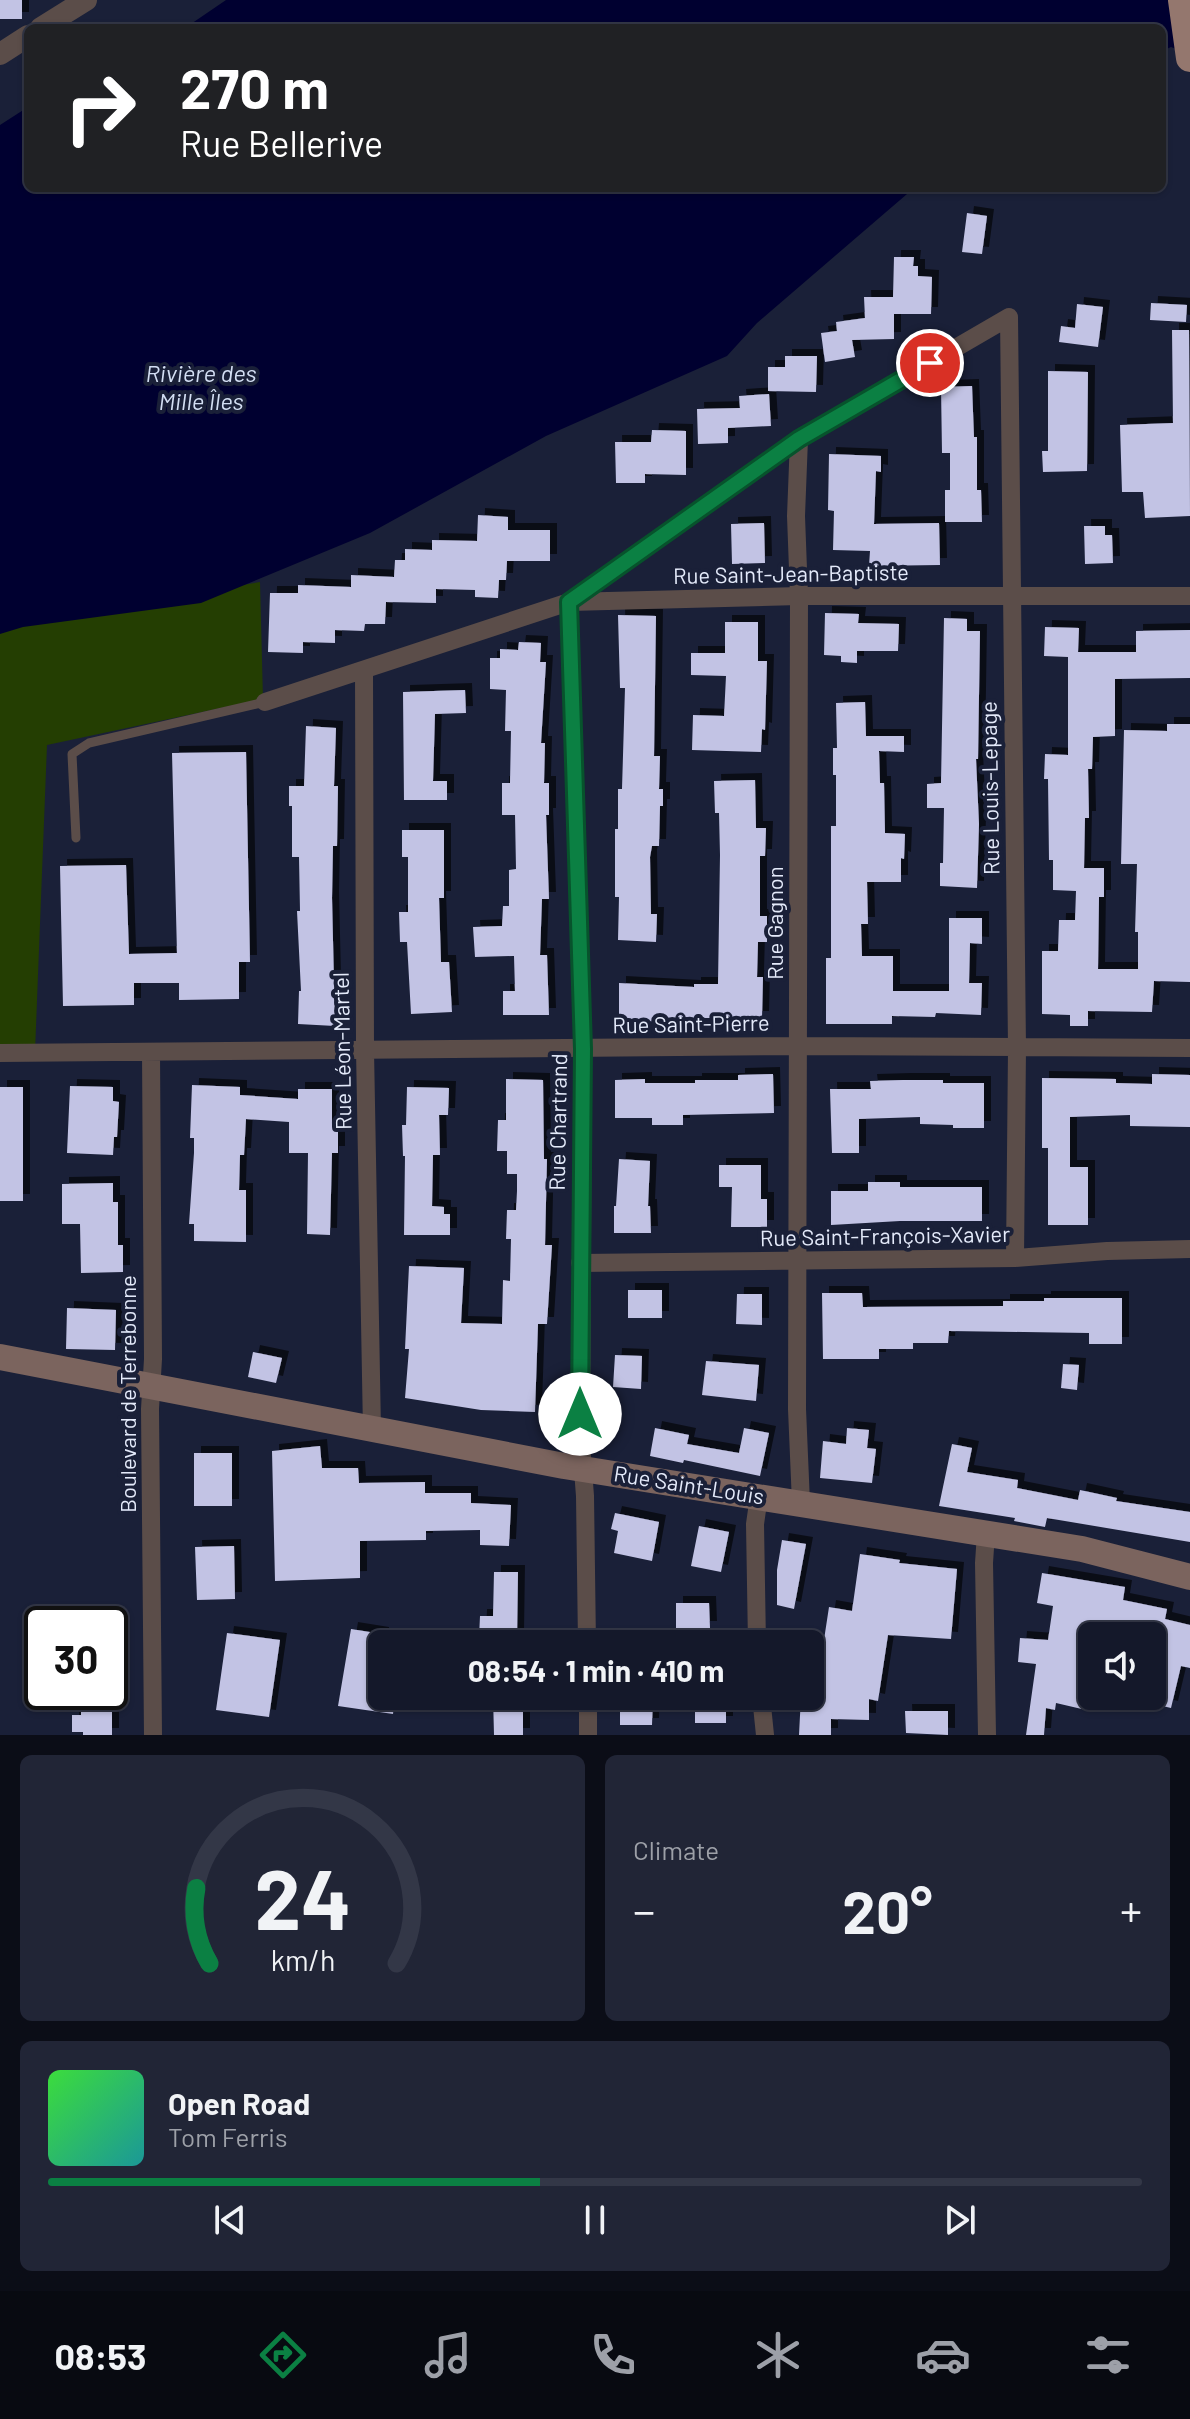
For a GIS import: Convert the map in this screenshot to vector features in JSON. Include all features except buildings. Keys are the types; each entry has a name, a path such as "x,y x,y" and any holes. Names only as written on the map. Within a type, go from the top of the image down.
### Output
{"main road":[{"path":"1182,0 1190,58"},
{"name":"Rue Saint-Louis","path":"0,1357 583,1469 1093,1552 1190,1577"}],"street":[{"path":"47,24 86,0"},
{"path":"0,54 24,39"},
{"name":"Rue Louis-Lepage","path":"799,439 1009,317 1017,1048 1015,1258"},
{"path":"569,602 799,439"},
{"name":"Rue Gagnon","path":"799,439 796,516 799,596 797,1409 801,1503"},
{"name":"Rue Saint-Jean-Baptiste","path":"265,702 569,602 799,596 1190,596"},
{"name":"Rue Chartrand","path":"569,602 583,1049 581,1444 587,1630"},
{"name":"Rue Léon-Martel","path":"364,670 365,1050 372,1430"},
{"name":"Rue Saint-Pierre","path":"0,1053 799,1046 1190,1048"},
{"name":"Boulevard de Terrebonne","path":"151,1052 153,1735"},
{"name":"Rue Saint-François-Xavier","path":"580,1263 1015,1258 1190,1249"},
{"path":"757,1630 755,1524 759,1496"},
{"path":"986,1533 987,1735"},
{"path":"588,1710 588,1735"},
{"path":"762,1710 765,1735"}],"lane":[{"path":"76,838 72,754 89,743 265,702"}],"green space":[{"path":"260,582 263,699 47,745 35,1052 0,1051 0,626"}],"water":[{"path":"226,0 1190,0 1190,54 1171,47 1166,49 1166,24 191,24"},
{"name":"Rivière des Mille Îles","path":"24,110 24,192 909,192 757,323 727,356 546,436 370,533 201,603 23,627 0,634 0,125"}],"route":[{"path":"580,1414 583,1049 569,602 799,439 930,363"}]}
